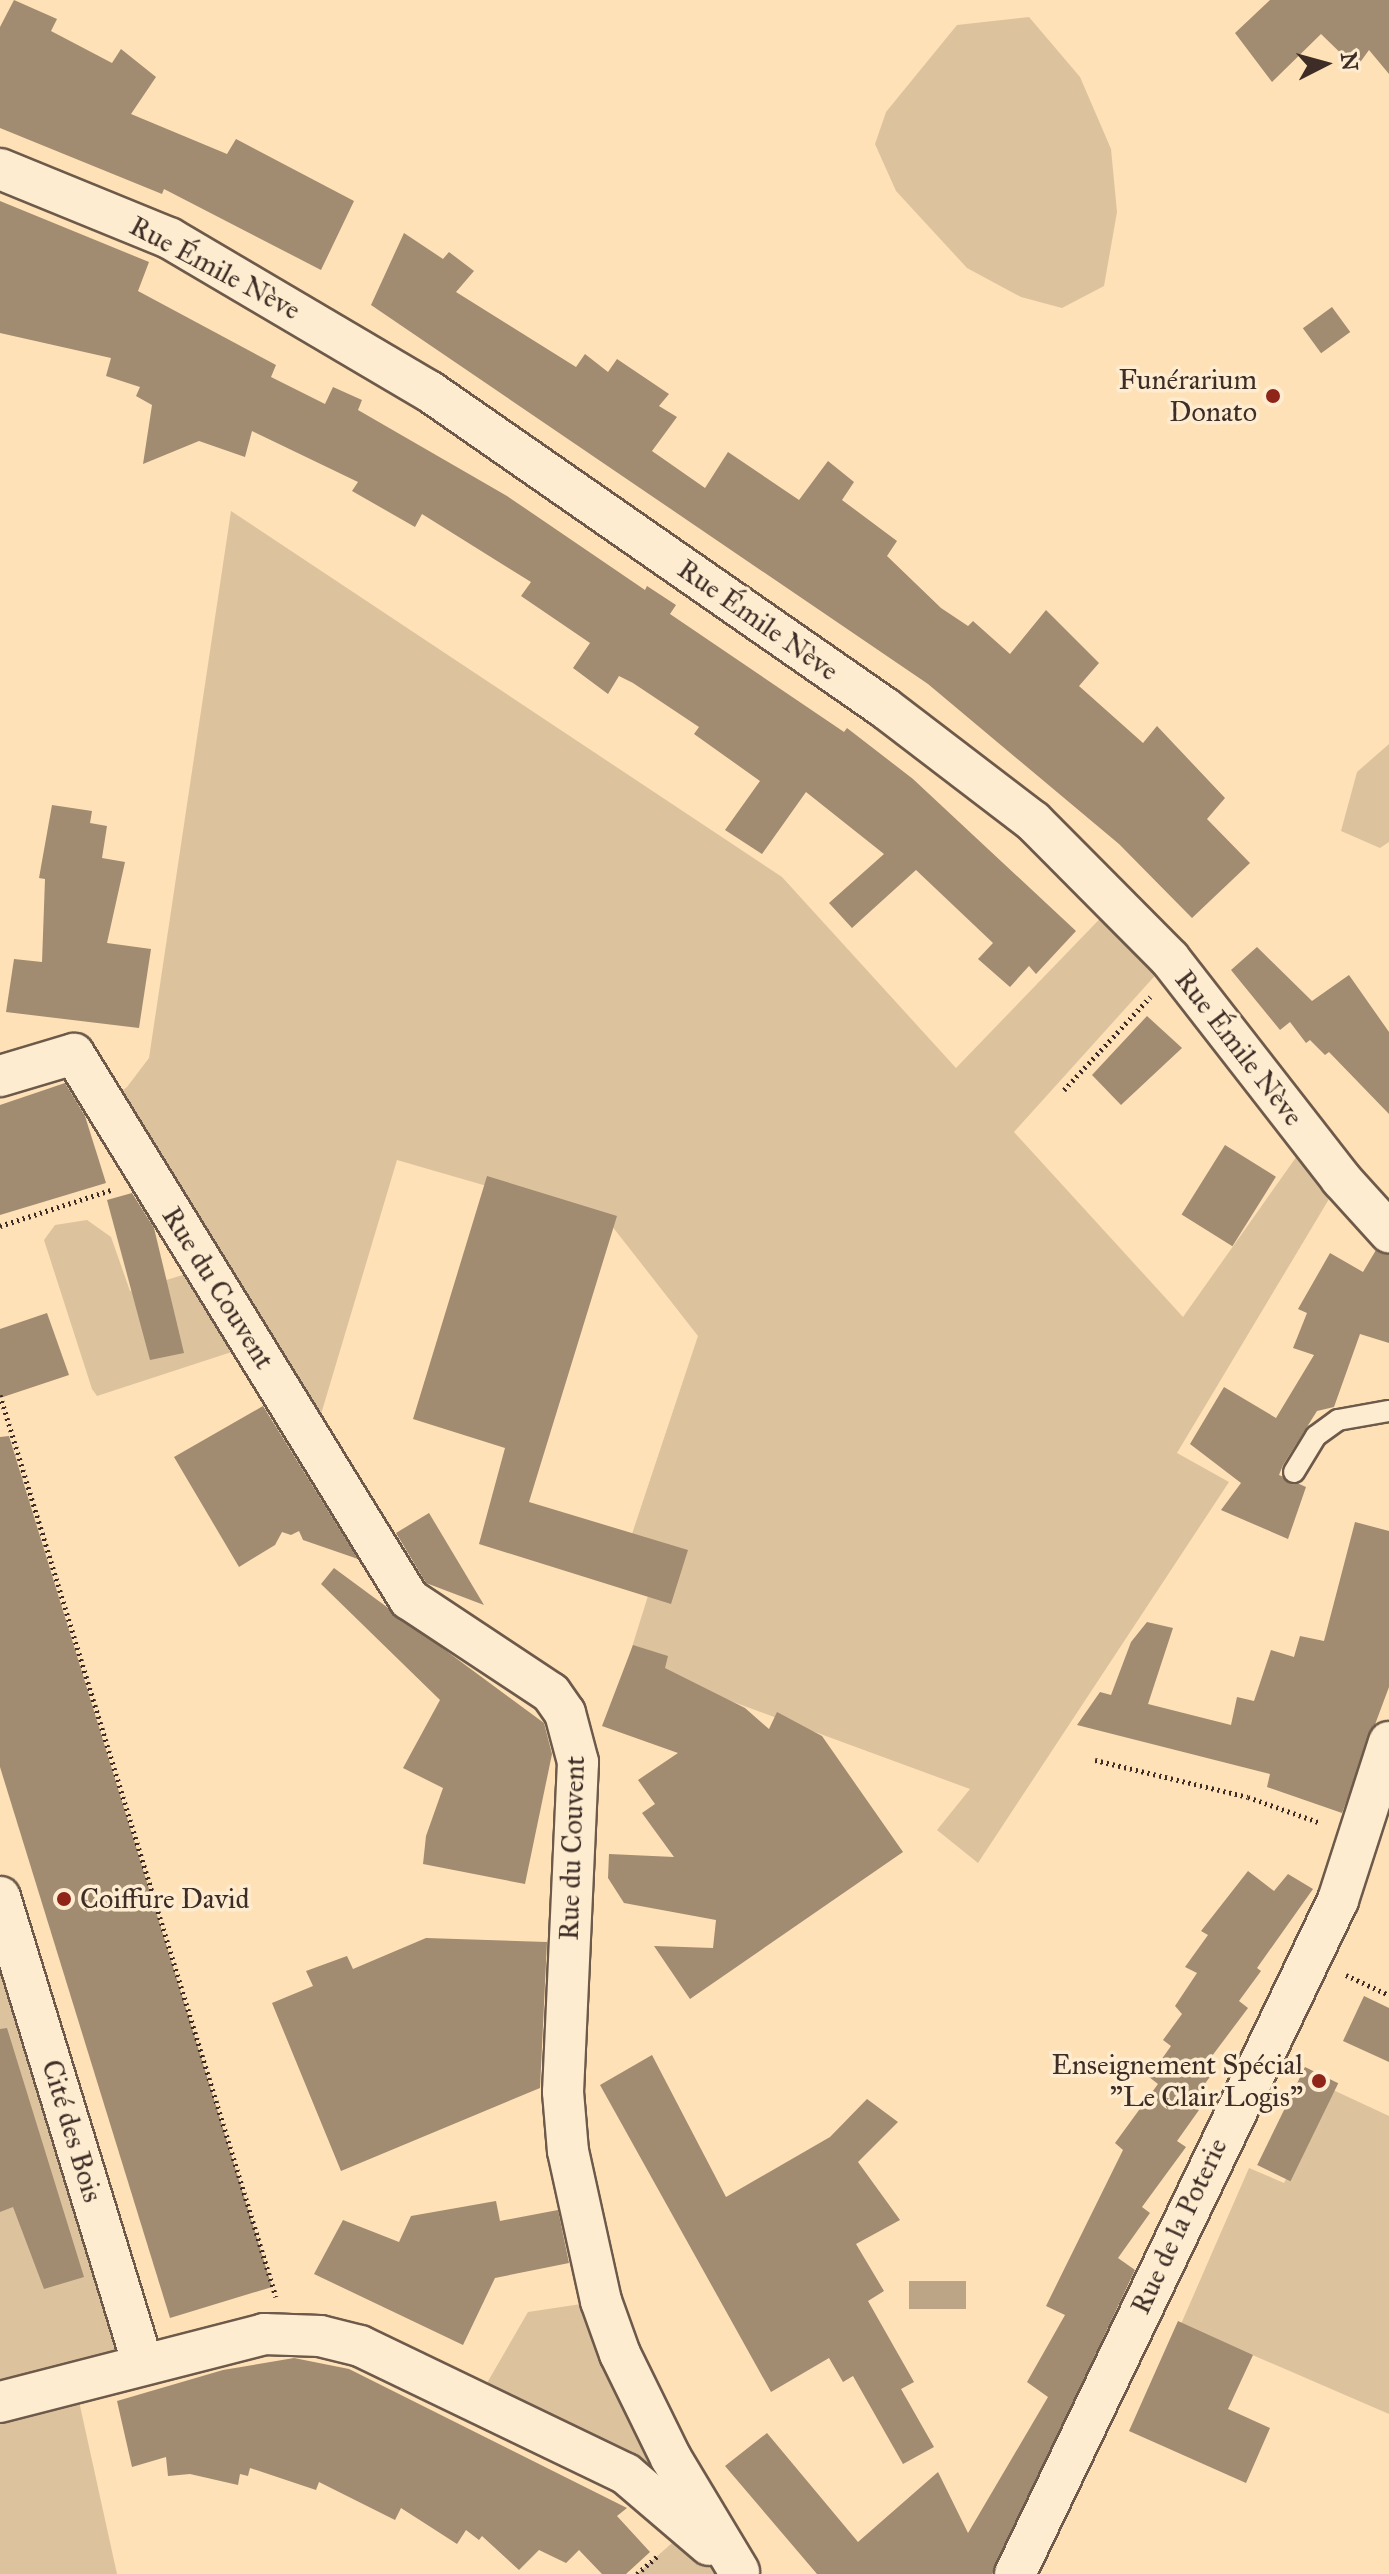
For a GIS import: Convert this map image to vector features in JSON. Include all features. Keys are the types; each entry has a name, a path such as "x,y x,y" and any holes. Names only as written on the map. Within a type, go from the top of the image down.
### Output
{"street":[{"name":"Rue Émile Nève","path":"0,169 169,238 429,391 885,708 1021,812 1117,901 1177,968 1341,1179 1389,1232"},
{"name":"Rue du Couvent","path":"0,1076 74,1054 409,1599 551,1693 565,1713 578,1762 563,2092 568,2151 601,2301 620,2354 671,2458 740,2572"},
{"name":"Rue de la Poterie","path":"1015,2574 1338,1900 1389,1742"},
{"name":"Cité des Bois","path":"0,1897 143,2365"},
{"name":"Rue du Couvent","path":"0,2402 287,2332 360,2346 626,2474 740,2572"}],"lane":[{"path":"1294,1472 1316,1436 1338,1420 1389,1411"}],"path":[{"path":"1064,1090 1177,968"},
{"path":"0,1226 150,1178"},
{"path":"0,1395 287,2332"},
{"path":"1095,1760 1248,1797 1360,1836"}],"shaded area":[{"path":"1029,17 1080,77 1111,149 1117,212 1104,286 1062,308 1021,297 967,268 896,191 875,144 886,112 957,25"},
{"path":"231,511 782,877 956,1068 1117,901 1170,959 1014,1132 1183,1317 1309,1139 1341,1179 1177,1453 1229,1482 978,1863 937,1830 970,1789 627,1663 662,1551 630,1540 698,1336 608,1221 397,1160 313,1441 253,1345 97,1396 92,1389 44,1240 55,1225 87,1220 111,1237 130,1291 206,1268 105,1104 127,1087 149,1058"},
{"path":"1389,744 1389,842 1380,848 1341,831 1357,772"},
{"path":"0,1897 143,2365 75,2383 117,2574 0,2574"},
{"path":"1331,2089 1389,2116 1389,2414 1181,2324 1249,2168 1284,2183"},
{"path":"909,2281 966,2281 966,2309 909,2309"},
{"path":"601,2301 736,2574 637,2574 689,2528 476,2402 528,2312"}],"building":[{"path":"14,0 57,19 51,31 112,63 121,49 156,77 131,114 227,154 236,139 354,201 321,270 164,189 162,194 0,128 0,27"},
{"path":"1270,0 1389,0 1389,74 1369,50 1356,68 1321,34 1272,82 1235,33"},
{"path":"0,201 149,262 138,291 276,365 271,377 325,404 333,387 362,400 358,410 507,496 645,590 647,586 676,605 670,614 844,732 847,728 913,779 1076,931 1036,974 1029,966 1010,987 978,959 993,943 916,870 852,928 829,903 884,854 806,792 762,854 725,830 760,781 694,734 699,727 633,683 619,676 608,694 573,668 590,643 521,596 531,582 422,514 415,527 352,491 358,482 252,431 245,457 199,441 143,464 152,405 136,396 140,387 106,376 111,358 0,333"},
{"path":"404,233 443,259 449,252 474,271 456,292 576,367 585,354 608,372 617,359 669,394 659,406 677,417 652,451 705,488 728,452 799,500 828,461 854,482 842,500 897,541 887,556 941,608 968,626 973,621 1010,654 1046,610 1099,663 1079,686 1143,743 1157,726 1225,798 1207,819 1250,863 1192,918 1119,844 928,684 371,305"},
{"path":"1332,307 1350,332 1321,353 1303,328"},
{"path":"52,805 92,811 90,823 107,826 102,858 125,862 107,943 151,949 139,1028 6,1012 14,959 42,962 45,879 39,878"},
{"path":"1257,947 1312,1001 1349,975 1389,1032 1389,1114 1329,1052 1325,1055 1310,1040 1306,1043 1290,1022 1280,1030 1231,970"},
{"path":"1147,1016 1182,1048 1121,1105 1092,1075"},
{"path":"65,1083 85,1116 106,1183 0,1215 0,1105"},
{"path":"1225,1145 1276,1177 1232,1246 1182,1215"},
{"path":"487,1176 617,1216 529,1502 688,1550 671,1604 479,1544 505,1448 413,1419"},
{"path":"132,1193 154,1228 184,1353 150,1360 107,1200"},
{"path":"1376,1250 1389,1254 1389,1343 1360,1334 1334,1407 1317,1411 1283,1465 1279,1475 1306,1487 1288,1539 1221,1510 1241,1483 1190,1444 1224,1387 1276,1418 1314,1355 1293,1348 1307,1313 1298,1309 1330,1253 1363,1272"},
{"path":"47,1313 69,1375 0,1398 0,1329"},
{"path":"263,1406 358,1559 303,1540 299,1531 291,1535 282,1532 275,1545 239,1567 174,1457"},
{"path":"9,1436 272,2287 170,2318 0,1767 0,1437"},
{"path":"429,1513 484,1605 426,1583 396,1533"},
{"path":"1355,1522 1389,1531 1389,1687 1342,1813 1267,1787 1270,1774 1077,1725 1100,1692 1111,1695 1131,1642 1147,1622 1173,1628 1148,1704 1231,1725 1237,1697 1254,1701 1271,1650 1294,1657 1300,1636 1324,1641"},
{"path":"334,1568 544,1723 552,1754 525,1884 423,1864 426,1836 443,1788 403,1768 440,1700 321,1584"},
{"path":"633,1645 668,1656 665,1668 745,1708 769,1729 777,1712 822,1736 903,1852 690,1999 654,1946 713,1948 716,1920 624,1903 608,1878 609,1854 674,1857 642,1813 655,1804 638,1780 678,1753 602,1726"},
{"path":"1248,1871 1274,1891 1288,1874 1313,1889 1257,1968 1261,1971 1239,2001 1248,2008 1203,2068 1212,2074 1190,2104 1199,2110 1177,2141 1186,2147 1142,2207 1150,2213 1118,2258 1135,2270 992,2574 817,2574 725,2466 767,2433 858,2542 938,2472 968,2533 1048,2397 1027,2382 1065,2315 1046,2306 1123,2150 1115,2143 1158,2084 1149,2077 1171,2046 1163,2040 1182,2014 1175,2006 1197,1973 1185,1967 1208,1935 1201,1931"},
{"path":"426,1938 547,1942 540,2088 341,2171 272,2003 313,1986 306,1971 347,1956 353,1969"},
{"path":"1364,1996 1389,2008 1389,2062 1343,2041"},
{"path":"7,2028 84,2277 44,2289 13,2207 0,2212 0,2029"},
{"path":"652,2055 726,2197 830,2137 867,2099 898,2122 858,2162 900,2220 856,2244 884,2291 868,2301 914,2382 901,2389 934,2447 903,2464 853,2376 843,2382 829,2358 771,2392 600,2085"},
{"path":"1305,2067 1338,2083 1290,2181 1257,2165"},
{"path":"496,2201 500,2221 558,2210 569,2263 495,2278 463,2345 314,2274 343,2220 399,2242 411,2216"},
{"path":"1178,2321 1253,2355 1228,2409 1270,2428 1246,2483 1129,2431"},
{"path":"294,2358 349,2369 627,2508 617,2516 650,2552 626,2574 602,2574 579,2550 566,2563 539,2550 519,2570 482,2536 479,2540 466,2530 457,2544 401,2508 395,2520 319,2482 316,2490 250,2468 248,2476 240,2474 238,2485 190,2474 168,2476 166,2457 132,2467 117,2401 223,2370"}],"place":[{"name":"Funérarium Donato","path":"1273,396"},
{"name":"Coiffure David","path":"64,1899"},
{"name":"Enseignement Spécial \"Le Clair Logis\"","path":"1319,2081"}]}
